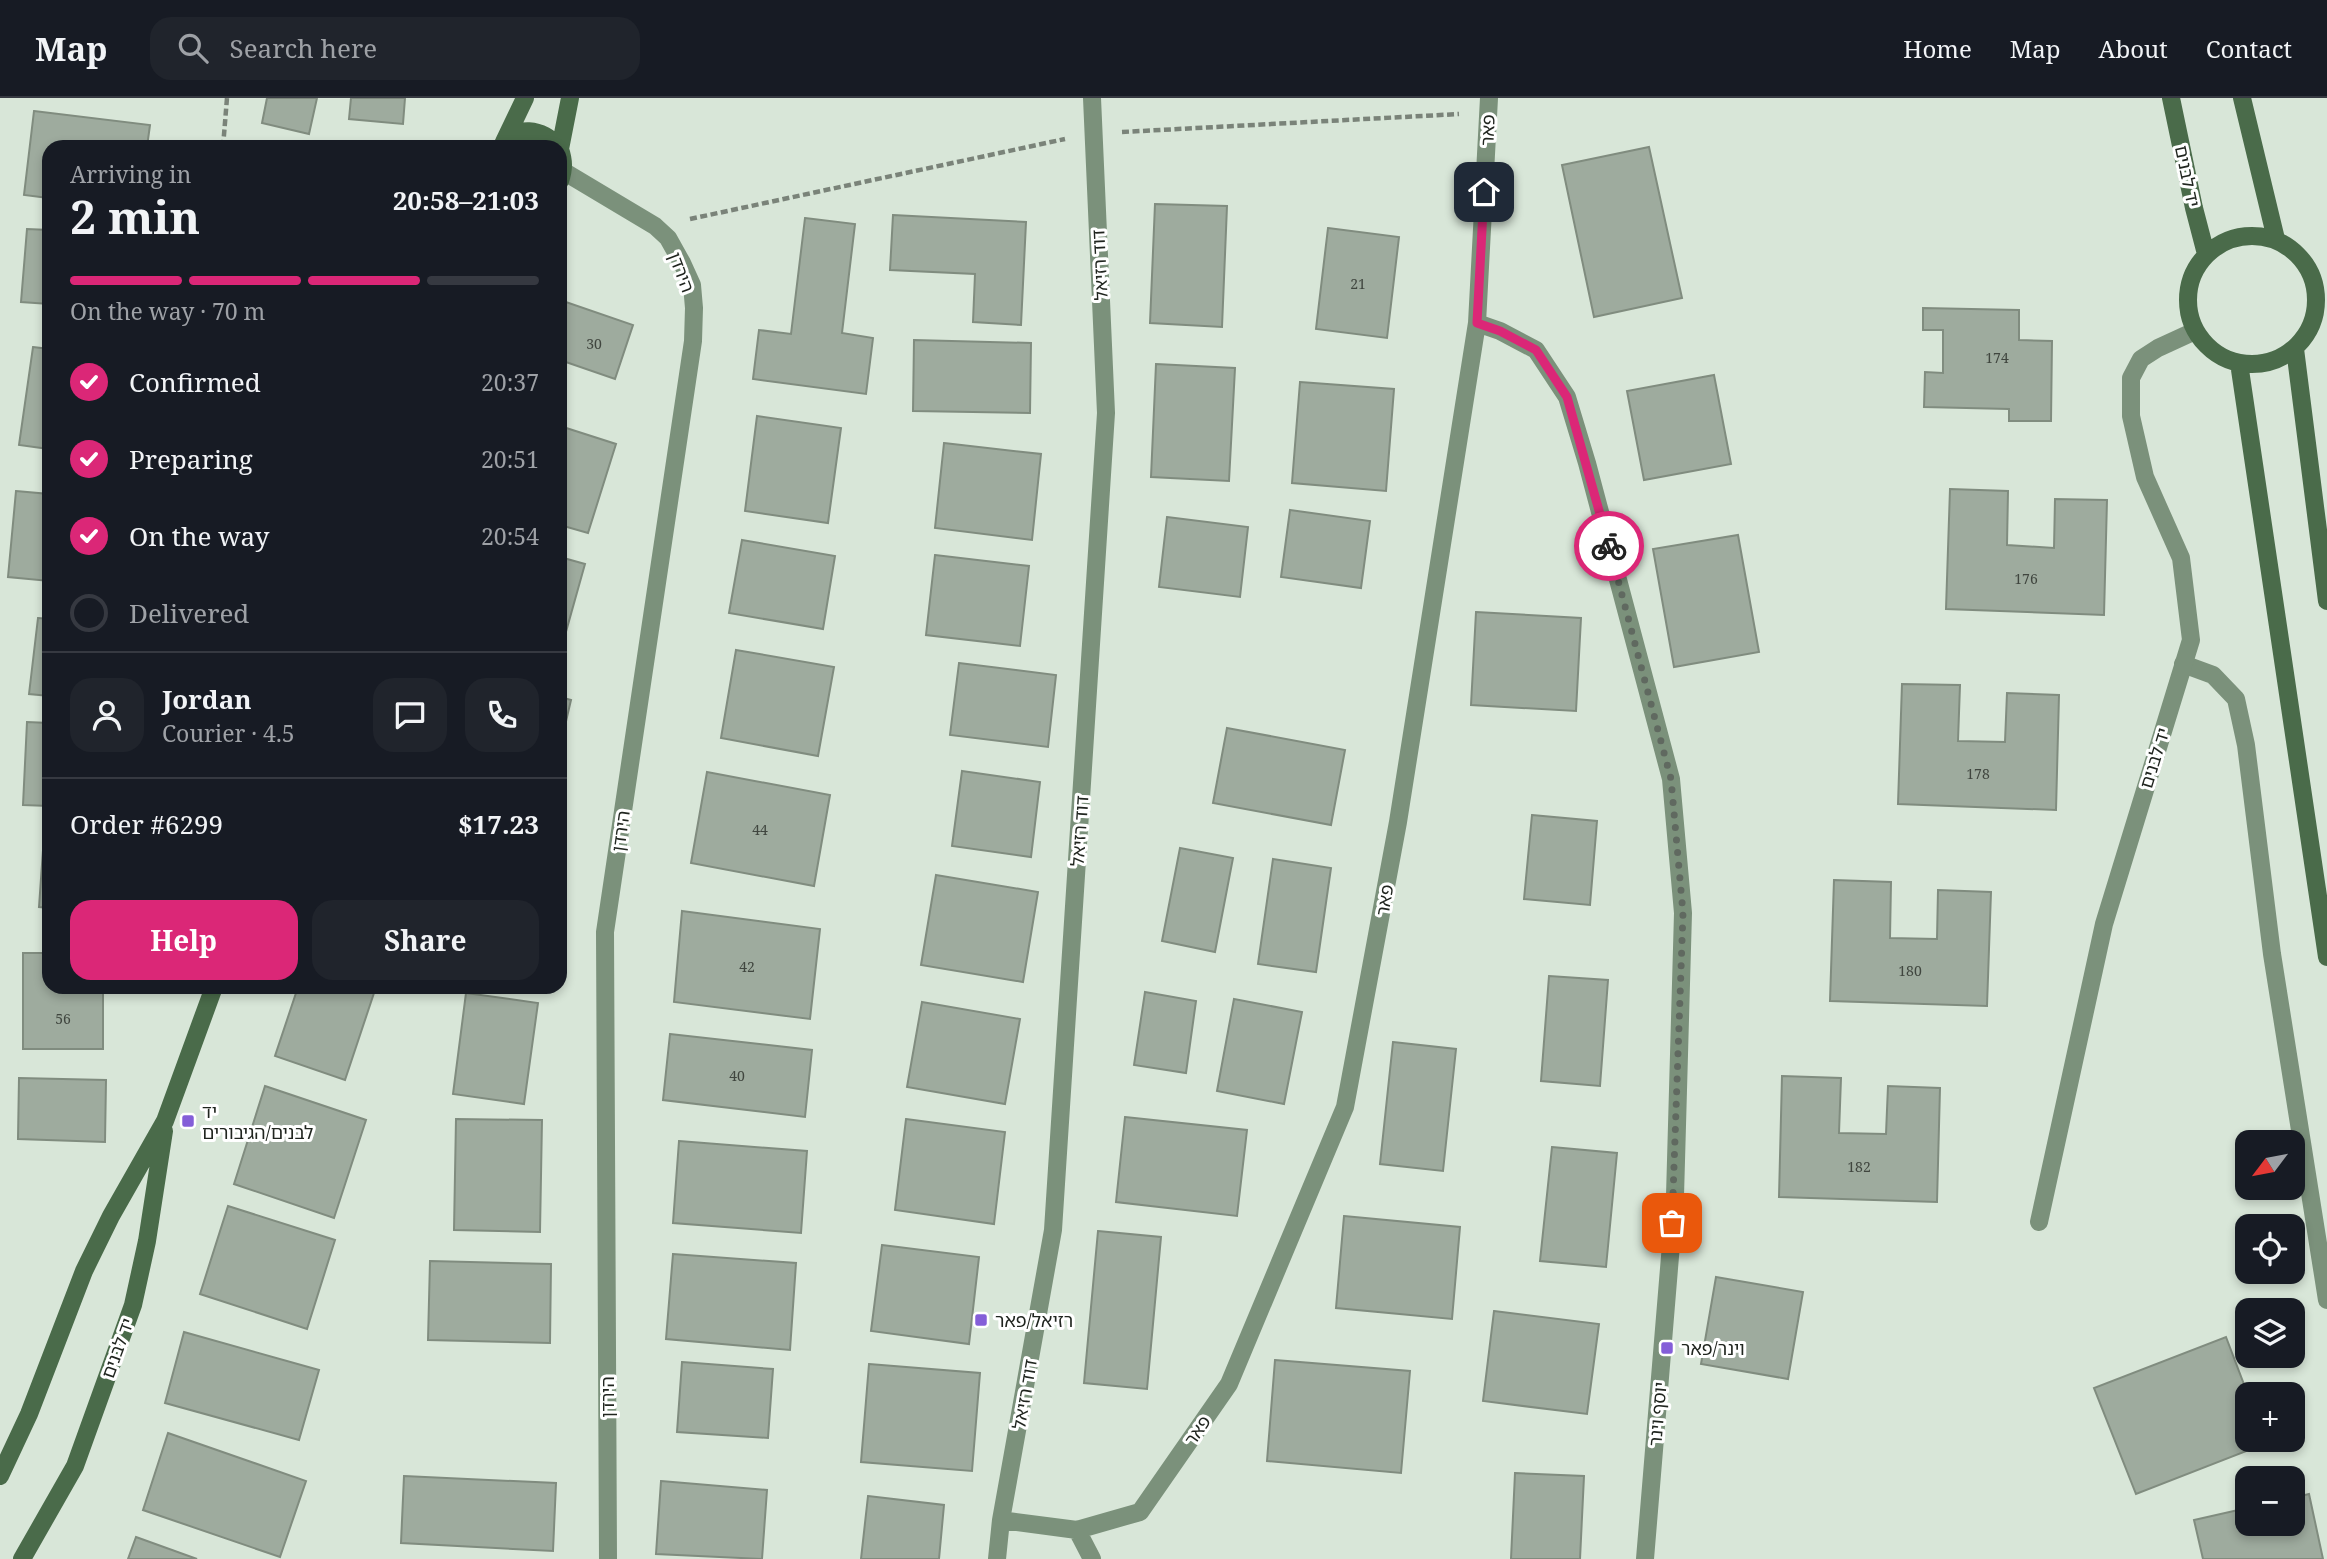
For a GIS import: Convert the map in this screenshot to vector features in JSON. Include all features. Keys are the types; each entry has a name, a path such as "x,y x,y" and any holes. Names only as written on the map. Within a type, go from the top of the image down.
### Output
{"street":[{"path":"505,140 526,98"},
{"path":"561,140 570,98"},
{"name":"דוד רזיאל","path":"997,1559 1001,1520 1053,1230 1101,496 1106,413 1091,98"},
{"name":"פאר","path":"1001,1520 1077,1530 1140,1512 1229,1384 1345,1107 1398,822 1477,323 1489,98"},
{"name":"יד לבנים","path":"2171,98 2206,254"},
{"path":"2242,98 2276,239"},
{"path":"507,140 521,131 532,131 543,134 550,140"},
{"name":"הירדן","path":"567,179 654,226 668,238 692,285 694,308 693,341 606,932 607,1559"},
{"path":"2257,235 2276,239 2294,251 2308,267 2316,288 2316,310 2309,331 2295,349 2278,359 2259,364 2239,363 2221,356 2195,331 2189,311 2188,291 2194,271 2206,254 2221,243 2238,236 2257,235"},
{"name":"יוסף וינר","path":"1477,323 1500,331 1536,350 1567,397 1671,779 1683,913 1675,1196 1645,1559"},
{"name":"יד לבנים","path":"2039,1222 2104,924 2191,640 2181,558 2146,477 2131,416 2131,378 2141,359 2195,331"},
{"path":"2295,349 2327,601"},
{"path":"2239,363 2327,957"},
{"path":"2183,664 2213,675 2236,699 2246,745 2272,954 2327,1300"},
{"name":"יד לבנים","path":"0,1476 29,1414 85,1271 111,1216 165,1121 211,994"},
{"name":"יד לבנים","path":"22,1559 75,1466 133,1305 147,1241 165,1121"},
{"path":"1077,1530 1092,1559"}],"path":[{"path":"224,140 227,98"}],"building":[{"path":"267,98 317,98 309,134 262,123"},
{"path":"351,98 405,98 403,124 349,119"},
{"path":"34,111 150,125 148,140 42,140 42,197 24,195"},
{"path":"1649,147 1682,298 1594,317 1562,165"},
{"path":"1155,204 1227,206 1222,327 1150,323"},
{"path":"893,215 1026,222 1021,325 973,322 975,274 890,270"},
{"path":"805,218 855,224 842,333 873,338 866,394 753,379 759,330 791,334"},
{"path":"1328,228 1399,237 1387,338 1316,329"},
{"path":"27,229 42,230 42,304 21,302"},
{"path":"567,302 633,325 615,379 567,362"},
{"path":"1923,308 2019,310 2019,340 2052,341 2051,421 2009,421 2009,409 1924,407 1925,372 1943,373 1943,330 1923,330"},
{"path":"914,340 1031,343 1030,413 913,411"},
{"path":"33,347 42,348 42,448 19,445"},
{"path":"1156,364 1235,368 1229,481 1151,477"},
{"path":"1714,375 1731,464 1644,480 1627,391"},
{"path":"1300,382 1394,389 1386,491 1292,483"},
{"path":"757,416 841,428 828,523 745,511"},
{"path":"567,428 616,444 588,533 567,527"},
{"path":"944,443 1041,454 1032,540 935,528"},
{"path":"1950,489 2008,491 2007,545 2054,548 2055,499 2107,500 2104,615 1946,609"},
{"path":"16,491 42,493 42,580 8,577"},
{"path":"1290,510 1370,521 1361,588 1281,577"},
{"path":"1167,517 1248,527 1240,597 1159,587"},
{"path":"1738,535 1759,652 1674,667 1653,549"},
{"path":"742,540 835,556 823,629 729,613"},
{"path":"935,555 1029,566 1020,646 926,635"},
{"path":"567,559 585,564 567,628"},
{"path":"1476,612 1581,618 1576,711 1471,705"},
{"path":"38,618 42,618 42,695 29,694"},
{"path":"736,650 834,667 818,756 721,738"},
{"path":"959,663 1056,675 1048,747 950,735"},
{"path":"1902,684 1960,685 1958,741 2005,742 2007,693 2059,695 2056,810 1898,804"},
{"path":"567,699 571,700 567,717"},
{"path":"27,722 42,723 42,806 23,805"},
{"path":"1227,728 1345,750 1331,825 1213,803"},
{"path":"962,771 1040,782 1031,857 952,846"},
{"path":"707,772 830,795 814,886 691,863"},
{"path":"1532,815 1597,821 1590,905 1524,899"},
{"path":"1180,848 1233,858 1215,952 1162,941"},
{"path":"1273,859 1331,868 1316,972 1258,964"},
{"path":"42,864 42,907 39,907"},
{"path":"936,875 1038,892 1023,982 921,965"},
{"path":"1834,880 1891,882 1890,938 1937,939 1938,890 1991,892 1987,1006 1830,1001"},
{"path":"682,911 820,929 810,1019 674,1002"},
{"path":"23,953 42,953 42,994 103,994 103,1049 23,1049"},
{"path":"1549,976 1608,980 1600,1086 1541,1081"},
{"path":"1145,992 1196,1001 1186,1073 1134,1065"},
{"path":"296,994 374,994 345,1080 275,1056"},
{"path":"466,994 538,1003 524,1104 453,1094"},
{"path":"1234,999 1302,1012 1284,1104 1217,1091"},
{"path":"922,1002 1020,1019 1005,1104 907,1087"},
{"path":"670,1034 812,1050 805,1117 663,1100"},
{"path":"1393,1042 1456,1049 1443,1171 1380,1164"},
{"path":"1782,1076 1841,1078 1839,1133 1886,1134 1888,1086 1940,1088 1937,1202 1779,1197"},
{"path":"19,1078 106,1080 105,1142 18,1139"},
{"path":"265,1086 366,1120 334,1218 234,1184"},
{"path":"1125,1117 1247,1130 1237,1216 1116,1202"},
{"path":"456,1119 542,1120 540,1232 454,1230"},
{"path":"906,1119 1005,1132 994,1224 895,1210"},
{"path":"679,1141 807,1151 801,1233 673,1223"},
{"path":"1552,1147 1617,1153 1606,1267 1540,1261"},
{"path":"228,1206 335,1240 307,1329 200,1294"},
{"path":"1344,1216 1460,1227 1452,1319 1336,1308"},
{"path":"1098,1231 1161,1237 1147,1389 1084,1383"},
{"path":"882,1245 979,1257 969,1344 871,1331"},
{"path":"673,1254 796,1263 790,1350 666,1339"},
{"path":"430,1261 551,1264 550,1343 428,1340"},
{"path":"1716,1277 1803,1292 1788,1379 1701,1364"},
{"path":"1494,1311 1599,1324 1587,1414 1483,1401"},
{"path":"184,1332 319,1370 299,1440 165,1403"},
{"path":"2226,1337 2235,1368 2238,1368 2243,1382 2235,1382 2235,1452 2244,1452 2136,1494 2094,1388"},
{"path":"1275,1360 1410,1371 1401,1473 1267,1461"},
{"path":"682,1362 773,1369 768,1438 677,1432"},
{"path":"869,1364 980,1373 972,1471 861,1462"},
{"path":"168,1433 306,1481 280,1557 143,1510"},
{"path":"1515,1473 1584,1476 1580,1559 1511,1559"},
{"path":"404,1476 556,1483 553,1551 401,1543"},
{"path":"661,1481 767,1490 762,1559 656,1554"},
{"path":"2309,1494 2323,1559 2203,1559 2194,1520 2235,1511 2235,1536 2305,1536 2305,1495"},
{"path":"868,1496 944,1505 939,1559 861,1559"},
{"path":"136,1537 197,1559 128,1559"}],"way so far":[{"path":"1609,546 1671,779 1683,913 1672,1223"}],"place":[{"name":"יד לבנים/הגיבורים","path":"188,1121"},
{"name":"רזיאל/פאר","path":"981,1320"},
{"name":"וינר/פאר","path":"1667,1348"}],"route":[{"path":"1484,192 1477,323 1500,331 1536,350 1567,397 1609,546"}]}
